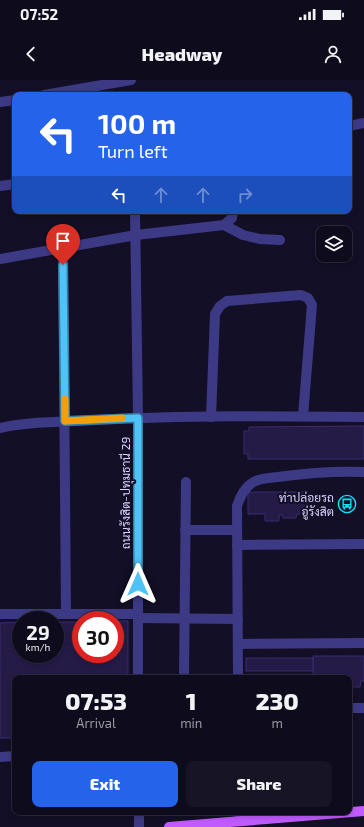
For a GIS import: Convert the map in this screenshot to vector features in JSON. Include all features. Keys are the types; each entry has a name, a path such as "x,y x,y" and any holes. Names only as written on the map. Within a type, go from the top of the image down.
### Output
{"main road":[{"path":"352,812 364,812"},
{"path":"169,827 239,817 289,815"}],"street":[{"path":"61,92 131,80"},
{"path":"0,102 12,100"},
{"path":"352,125 364,123"},
{"path":"0,186 12,184"},
{"name":"ถนนรังสิต-ปทุมธานี 29","path":"135,214 138,418 138,675"},
{"path":"0,260 136,235 224,225 229,222 233,214"},
{"path":"224,225 242,235 260,239 280,240"},
{"path":"63,249 66,614"},
{"path":"210,417 216,314 220,306 227,301 300,295 308,298 312,306 303,416"},
{"path":"0,428 65,421 138,418 303,416 364,417"},
{"path":"238,675 237,506 244,490 252,482 266,478 334,471 364,472"},
{"path":"184,675 186,482"},
{"path":"185,530 237,530"},
{"path":"237,545 364,544"},
{"path":"0,614 66,614 238,619"},
{"path":"238,644 364,643"},
{"path":"352,708 364,708"},
{"path":"0,757 12,756"},
{"path":"139,815 139,827"}],"building":[{"path":"364,426 364,459 248,459 248,454 244,454 244,431 249,431 249,427"},
{"path":"307,492 308,514 297,514 296,518 283,518 283,515 279,515 279,521 265,521 265,514 248,514 248,493"},
{"path":"124,621 128,621 128,675 12,675 12,738 0,738 0,623 12,622 12,663 64,663 64,622 72,622 72,663 124,663"},
{"path":"313,656 364,656 364,681 361,681 360,687 352,687 352,675 313,675"},
{"path":"246,658 313,658 313,671 246,671"}],"slow traffic":[{"path":"65,399 65,421 122,418"}],"place":[{"name":"ท่าปล่อยรถ อู่รังสิต","path":"347,504"}],"route":[{"path":"63,265 65,421 138,418 138,584"}]}
